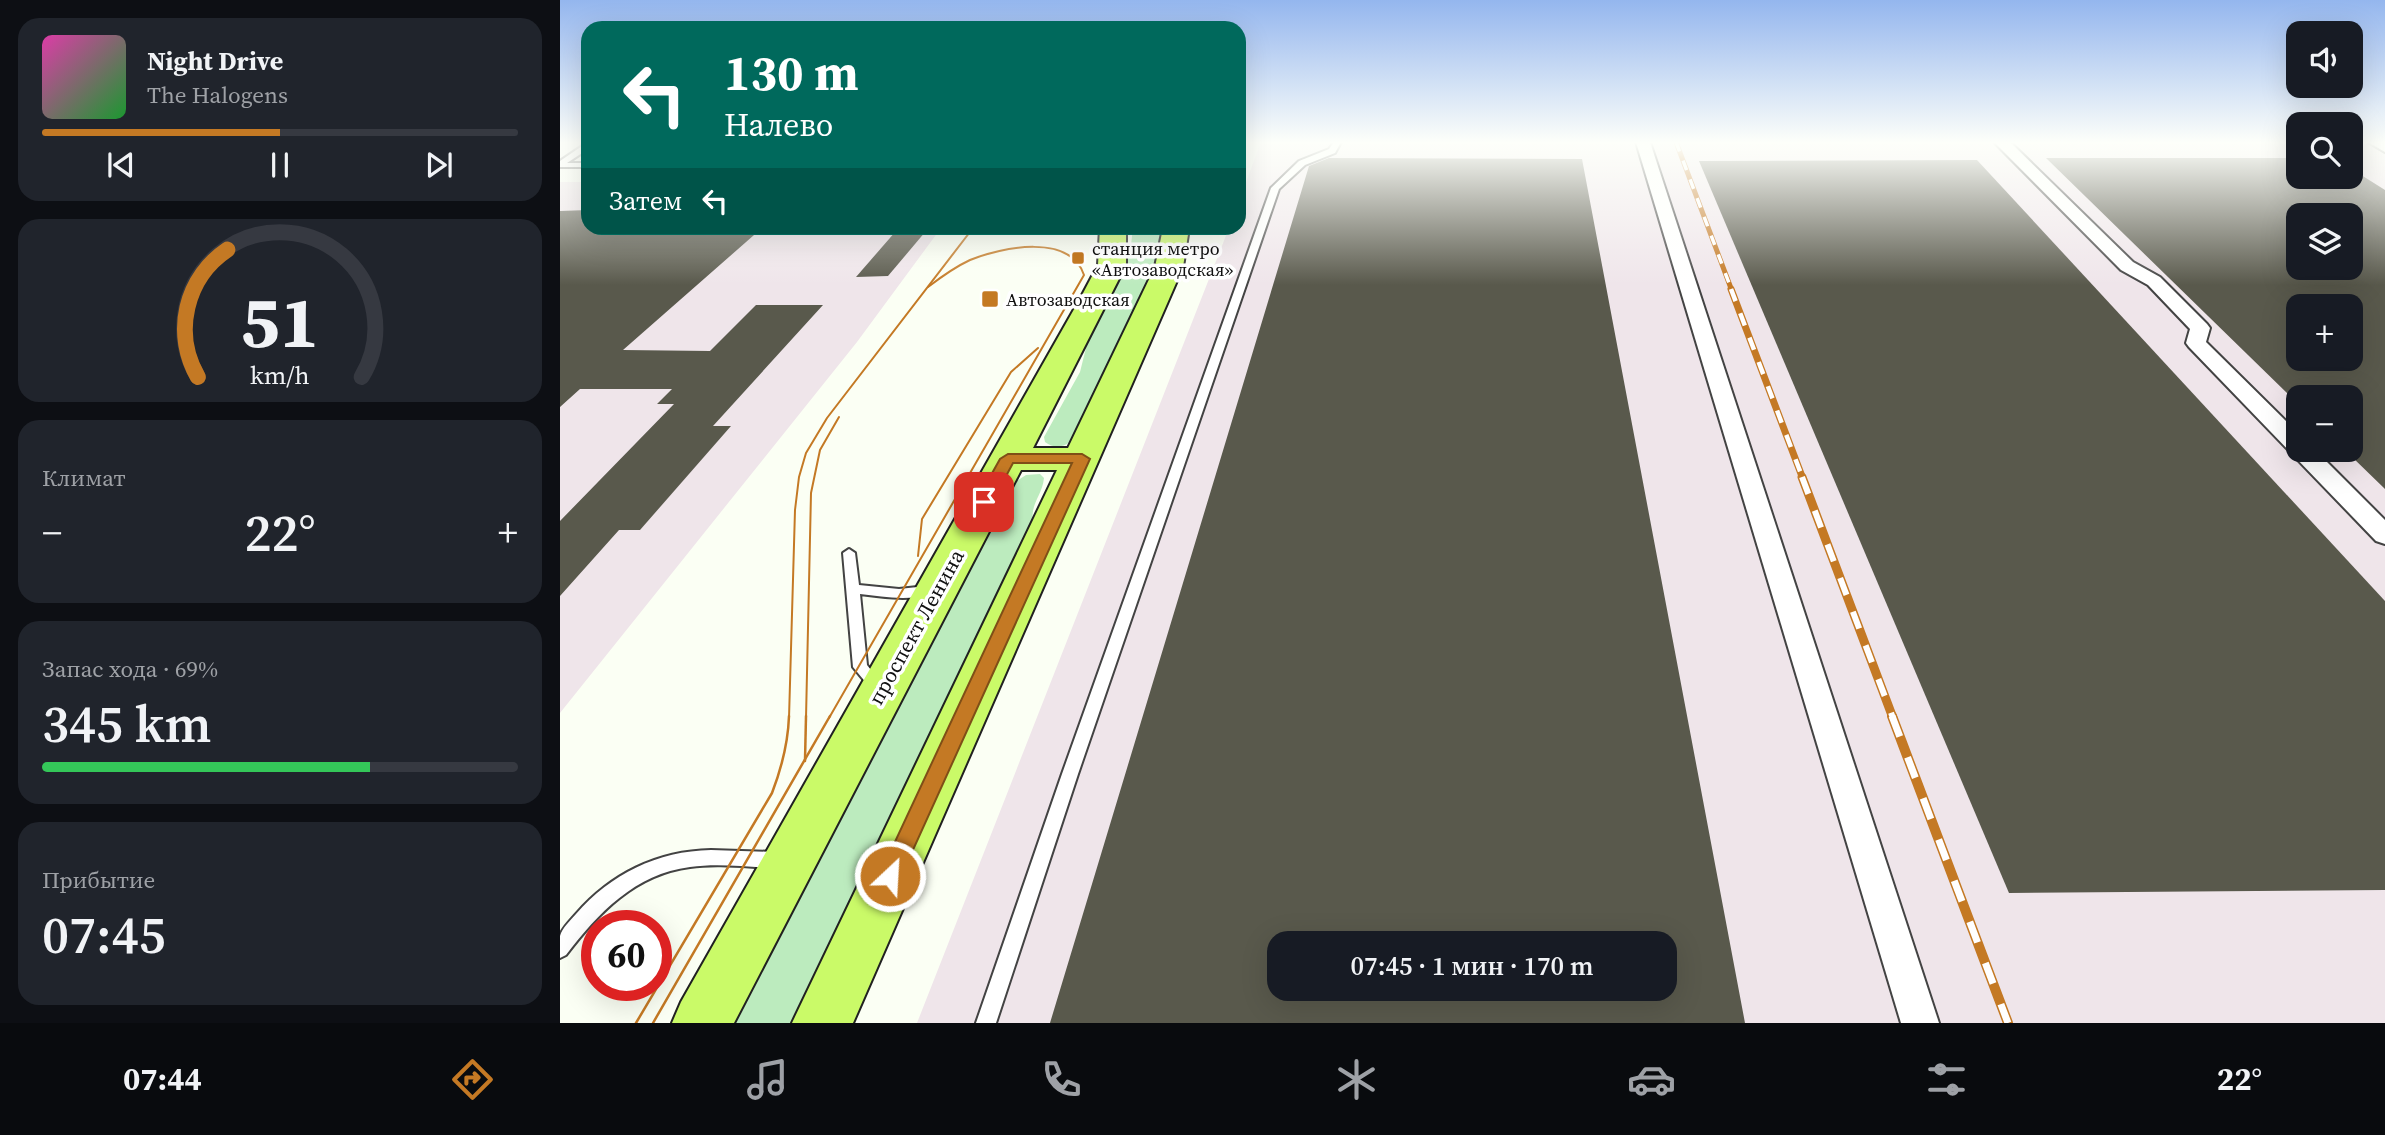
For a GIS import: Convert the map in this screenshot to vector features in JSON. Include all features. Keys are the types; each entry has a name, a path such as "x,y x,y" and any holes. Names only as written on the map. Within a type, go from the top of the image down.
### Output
{"main road":[{"name":"проспект Ленина","path":"702,1023 1112,265 1113,235"},
{"path":"822,1023 1169,267 1176,235"},
{"path":"1008,459 1082,459"}],"street":[{"path":"1658,190 1920,1023"},
{"path":"2050,190 2127,266 2154,281 2200,328 2196,343 2286,434"},
{"path":"2314,462 2385,535"}],"lane":[{"path":"986,1023 1274,190"},
{"path":"849,553 860,667 881,690"},
{"path":"854,589 900,594 937,590"},
{"path":"560,950 584,915 617,887 650,870 688,859 791,860"}],"shaded area":[{"path":"560,190 581,190 581,235 936,235 857,342 560,713"},
{"path":"1246,190 2385,190 2385,1023 917,1023 1226,235 1246,235"}],"green space":[{"path":"1132,235 1160,235 1160,254 1079,433 1064,445 1050,445 1045,442 1044,437 1080,372 1089,336 1126,261"},
{"path":"1040,474 1044,478 1033,510 1033,524 792,1023 726,1023 1012,484 1026,475"}],"building":[{"path":"1302,190 1588,190 1745,1023 1050,1023"},
{"path":"1711,190 2005,190 2385,601 2385,890 2009,893"},
{"path":"2079,190 2385,190 2385,489 2357,462 2363,462 2363,385 2286,385 2286,392"},
{"path":"581,210 581,235 754,235 623,350 710,351 756,305 823,305 713,426 731,426 640,530 619,530 560,596 560,521 674,404 657,404 672,389 580,389 560,407 560,211"},
{"path":"893,235 923,235 888,276 856,277"}],"tram line":[{"path":"789,718 795,510 799,477 806,453 827,418 968,235"},
{"path":"829,718 1084,275 1076,262 1065,253 1050,248 1016,248 970,260 928,287"},
{"path":"918,556 922,519 1011,372 1038,348"},
{"path":"806,718 811,493 820,450 839,417"},
{"path":"636,1023 772,793 784,755 789,716"},
{"path":"805,759 806,716"},
{"path":"805,759 830,716"},
{"path":"653,1023 805,759"}],"railway":[{"path":"1694,190 1732,291"},
{"path":"1731,289 1803,479"},
{"path":"1802,477 1893,718"},
{"path":"1892,716 2008,1023"}],"place":[{"name":"станция метро «Автозаводская»","path":"1078,258"},
{"name":"Автозаводская","path":"990,299"}],"route":[{"path":"890,876 1082,459 1008,459 984,502"}]}
